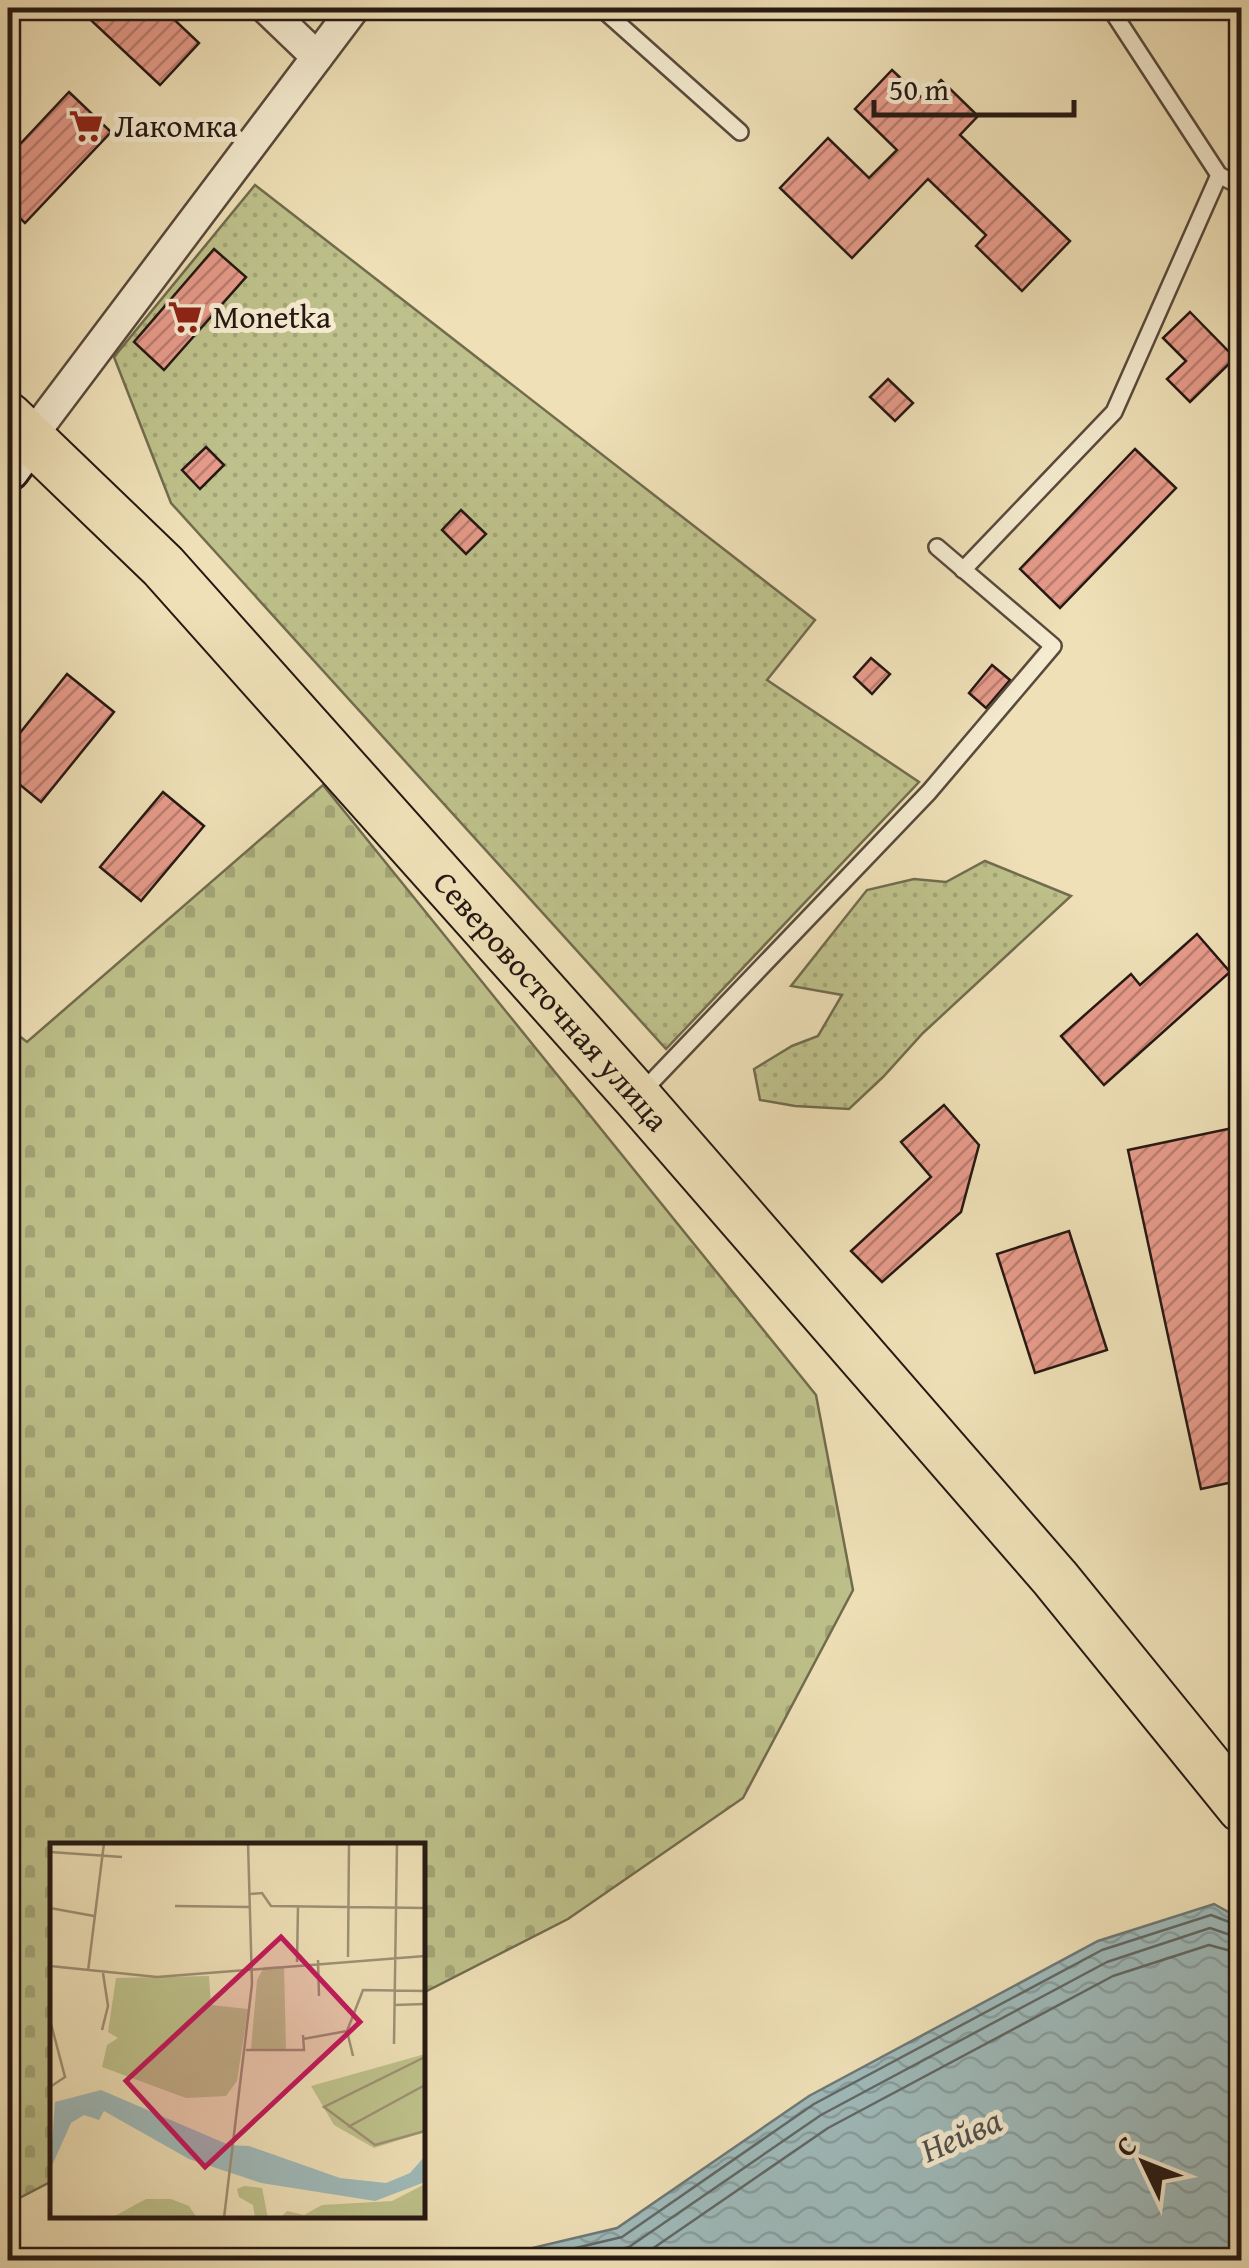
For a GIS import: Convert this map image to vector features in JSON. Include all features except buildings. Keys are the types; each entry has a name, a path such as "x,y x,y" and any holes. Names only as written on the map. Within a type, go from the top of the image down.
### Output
{"main road":[{"name":"Северовосточная улица","path":"15,441 162,566 637,1097 1055,1578 1242,1808"}],"street":[{"path":"266,8 317,57"},
{"path":"15,441 354,8"}],"lane":[{"path":"601,8 740,132"},
{"path":"1110,8 1219,174 1242,187"},
{"path":"963,570 1114,412 1219,174"},
{"path":"637,1097 930,792 1052,646 936,546"}],"green space":[{"path":"255,185 815,620 767,680 919,782 666,1049 171,503 114,357"},
{"path":"323,785 816,1395 853,1590 743,1798 568,1919 425,1992 425,1843 50,1843 50,2182 8,2204 8,1027 27,1042"},
{"path":"985,861 1071,896 923,1033 849,1109 760,1100 754,1069 792,1046 818,1036 842,995 791,986 867,890 914,879 946,882"}],"water":[{"name":"Нейва","path":"1214,1904 1241,1919 1241,2258 482,2260 617,2228 809,2096 1098,1941"}],"place":[{"name":"Лакомка","path":"86,126"},
{"name":"Monetka","path":"185,317"}]}
